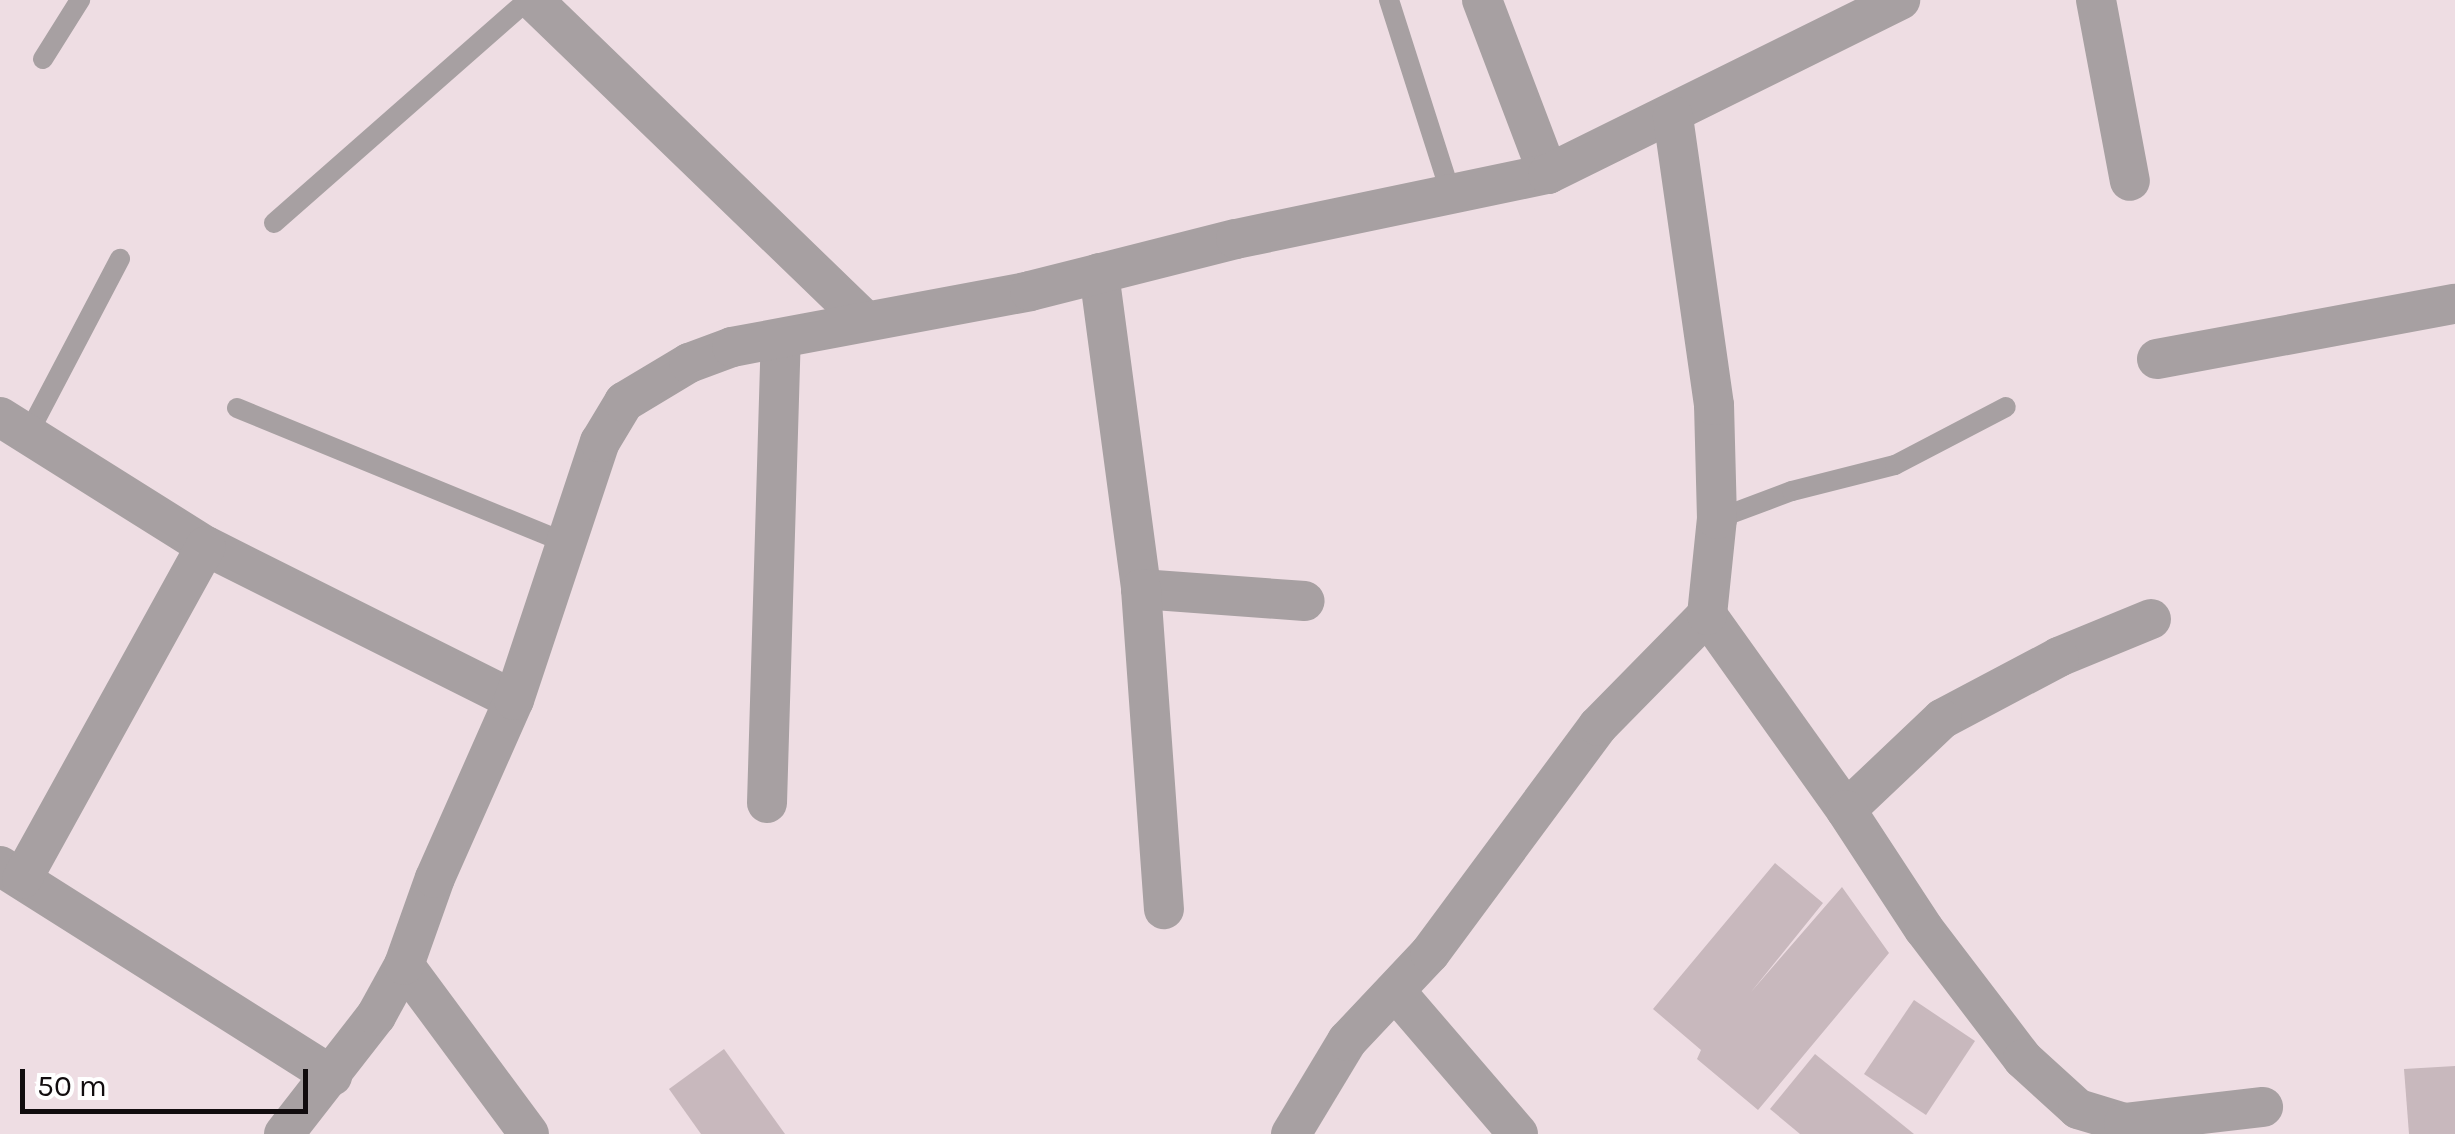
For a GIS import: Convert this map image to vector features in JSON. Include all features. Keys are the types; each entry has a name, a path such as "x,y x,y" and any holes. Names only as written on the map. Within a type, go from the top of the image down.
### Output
{"street":[{"path":"531,0 864,320"},
{"path":"1482,0 1548,174"},
{"path":"284,1134 376,1016 404,965 435,878 514,700 600,442 624,402 689,363 732,347 1099,273 1548,174 1673,116 1900,0"},
{"path":"2096,0 2130,181"},
{"path":"1290,1134 1347,1041 1396,992 1598,726 1707,615 1716,520 1714,406 1673,116"},
{"path":"1099,273 1141,589 1164,908"},
{"path":"2156,359 2455,304"},
{"path":"767,803 781,340"},
{"path":"14,426 206,546 514,700"},
{"path":"206,546 11,873 332,1076"},
{"path":"1141,589 1305,601"},
{"path":"1707,615 1846,810 1924,929 2023,1058 2078,1110 2124,1123 2263,1107"},
{"path":"1846,810 1942,719 2058,657 2151,619"},
{"path":"404,965 529,1134"},
{"path":"1396,992 1518,1134"}],"lane":[{"path":"43,59 80,0"},
{"path":"274,223 531,0"},
{"path":"1389,0 1452,197"},
{"path":"14,426 120,258"},
{"path":"1716,520 1792,491 1895,465 2006,406"},
{"path":"238,408 566,543"}],"building":[{"path":"1775,863 1823,903 1751,992 1842,887 1889,953 1758,1110 1697,1059 1701,1050 1653,1009"},
{"path":"1914,1000 1975,1041 1926,1115 1864,1074"},
{"path":"724,1049 785,1134 701,1134 669,1089"},
{"path":"1815,1054 1914,1134 1800,1134 1770,1109"},
{"path":"2455,1066 2455,1134 2409,1134 2404,1069"}]}
